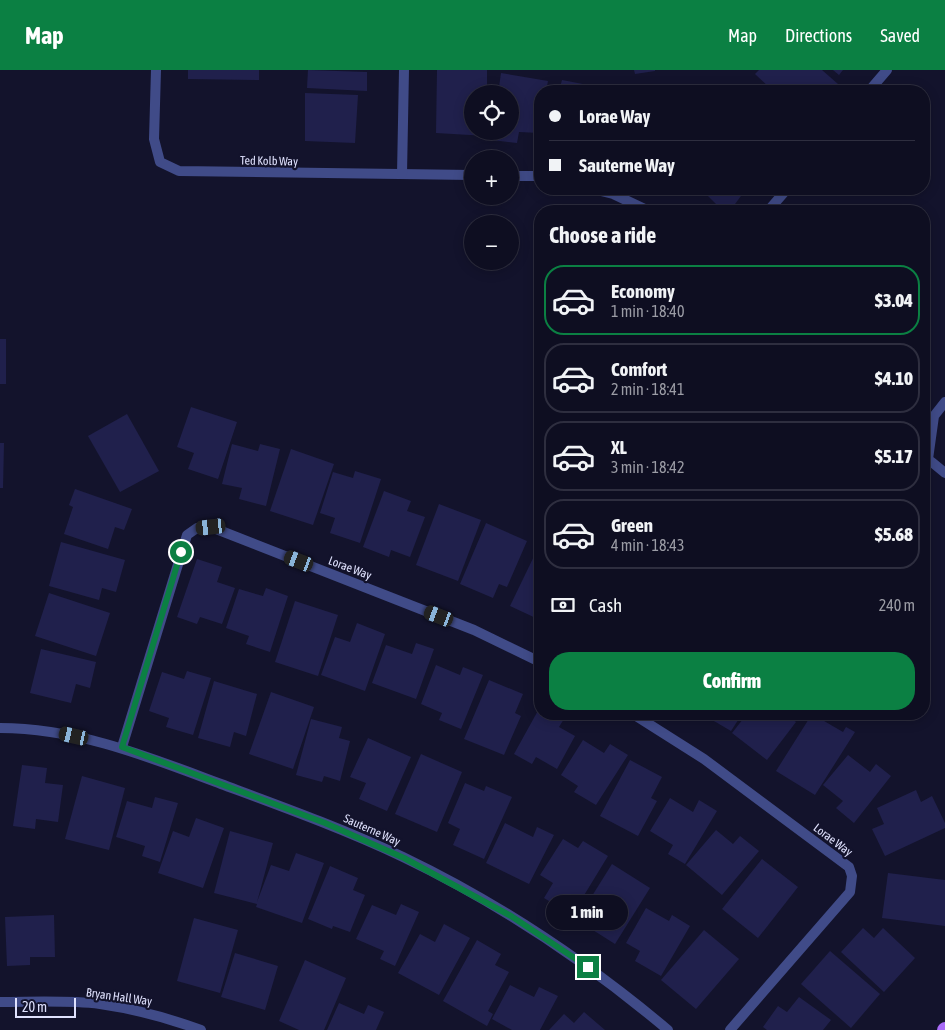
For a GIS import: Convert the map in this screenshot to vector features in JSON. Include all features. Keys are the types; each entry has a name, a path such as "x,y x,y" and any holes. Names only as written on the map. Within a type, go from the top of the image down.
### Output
{"street":[{"name":"Ted Kolb Way","path":"156,70 154,140 160,162 179,171 464,175"},
{"path":"402,174 404,70"},
{"path":"874,85 887,70"},
{"path":"519,176 534,176"},
{"path":"615,195 636,205"},
{"path":"773,205 782,195"},
{"path":"930,445 934,416 945,402"},
{"path":"930,461 945,474"},
{"name":"Lorae Way","path":"122,747 187,535 197,528 211,527 474,630 534,659"},
{"name":"Lorae Way","path":"642,720 704,759 849,867 852,876 850,892 730,1030"},
{"name":"Sauterne Way","path":"0,728 58,732 122,747 325,823 404,858 511,916 574,957 617,987 668,1030"},
{"name":"Bryan Hall Way","path":"0,1002 98,1004 161,1016 201,1030"}],"building":[{"path":"188,70 259,70 259,80 188,79"},
{"path":"308,70 367,72 367,91 307,88"},
{"path":"437,70 487,70 487,85 464,85 464,135 436,133"},
{"path":"634,70 655,70 655,71 635,74"},
{"path":"759,70 822,70 838,84 767,85 755,74"},
{"path":"833,70 843,70 839,75"},
{"path":"501,73 548,81 547,85 534,85 534,133 519,132 519,85 499,85"},
{"path":"562,80 588,85 561,85"},
{"path":"305,93 358,95 355,143 305,141"},
{"path":"492,140 518,140 517,143"},
{"path":"707,195 742,195 734,205 717,205"},
{"path":"0,339 6,339 6,384 0,384"},
{"path":"191,407 237,422 218,479 188,469 194,453 177,447"},
{"path":"127,414 159,471 120,492 88,436"},
{"path":"0,443 4,443 3,488 0,488"},
{"path":"232,444 258,451 260,444 280,449 266,506 239,499 242,488 222,484"},
{"path":"291,449 334,464 313,525 270,511"},
{"path":"355,471 381,479 360,543 330,533 335,518 320,513 333,472 353,478"},
{"path":"75,489 132,509 124,530 115,527 108,549 64,534 73,507 69,505"},
{"path":"384,491 411,501 407,511 425,517 410,557 391,550 389,557 363,547"},
{"path":"439,504 481,520 458,581 416,565"},
{"path":"486,523 527,541 507,587 499,584 493,598 460,584"},
{"path":"61,542 125,560 116,592 102,588 99,600 49,586"},
{"path":"534,556 534,617 510,606"},
{"path":"197,559 222,567 217,582 235,588 222,624 200,617 197,624 177,617"},
{"path":"266,588 288,596 270,652 246,644 249,636 226,628 239,589 263,596"},
{"path":"49,593 110,613 96,656 35,636"},
{"path":"295,601 338,615 318,676 275,662"},
{"path":"357,623 385,634 365,691 321,675 335,637 350,642"},
{"path":"416,643 434,649 416,699 372,683 386,645 412,654"},
{"path":"41,649 96,662 90,688 76,684 71,703 30,693"},
{"path":"436,665 460,675 463,667 483,675 461,729 439,720 442,713 421,704"},
{"path":"187,671 211,678 193,735 166,727 169,718 149,711 162,672 184,679"},
{"path":"489,680 523,694 515,713 521,716 504,755 464,739"},
{"path":"214,681 257,694 246,736 234,732 230,747 198,738"},
{"path":"271,692 314,707 293,769 249,754"},
{"path":"534,718 534,720 563,720 559,727 575,736 557,769 536,757 532,764 514,754"},
{"path":"311,719 342,727 339,738 350,741 340,781 324,776 322,782 296,775"},
{"path":"712,720 738,720 731,731"},
{"path":"742,720 793,720 796,722 767,760 732,733"},
{"path":"808,720 822,720 843,732 846,727 855,732 815,795 776,771"},
{"path":"368,738 411,757 387,811 359,799 366,783 350,777"},
{"path":"583,740 604,753 610,744 628,755 596,805 574,792 578,786 561,775"},
{"path":"421,754 462,772 437,832 395,814"},
{"path":"848,755 870,772 876,764 891,776 854,823 836,808 843,801 823,785"},
{"path":"630,760 662,777 651,798 657,801 638,836 600,816"},
{"path":"22,765 47,768 45,783 63,785 58,822 36,819 35,829 13,826"},
{"path":"82,776 125,788 109,850 65,839"},
{"path":"465,783 484,791 486,786 512,797 484,859 453,845 460,829 448,823"},
{"path":"916,790 921,802 932,796 945,823 945,828 885,856 872,829 884,824 877,808"},
{"path":"155,797 178,803 160,862 142,856 145,846 116,837 127,801 152,808"},
{"path":"670,798 693,812 699,800 717,811 685,864 668,854 673,845 650,831"},
{"path":"196,818 224,828 203,888 158,873 173,831 189,837"},
{"path":"505,823 533,837 537,827 554,835 529,884 486,863"},
{"path":"716,830 733,844 740,836 759,851 722,895 686,865"},
{"path":"230,831 273,843 257,902 271,865 289,871 296,853 324,863 302,923 256,907 257,904 214,893"},
{"path":"563,839 578,848 583,841 608,856 572,915 544,898 553,883 540,875"},
{"path":"762,859 798,887 758,938 722,909"},
{"path":"612,864 650,888 615,944 577,920"},
{"path":"330,866 358,878 353,890 365,895 350,932 333,926 332,929 308,919"},
{"path":"888,873 945,880 945,926 882,918"},
{"path":"401,904 419,912 395,966 380,959 384,951 356,939 372,905 396,915"},
{"path":"646,908 669,921 672,915 690,926 661,976 635,961 640,951 626,943"},
{"path":"54,915 55,957 30,957 30,965 7,966 5,917"},
{"path":"194,918 238,930 220,993 177,981"},
{"path":"444,924 470,938 439,995 398,973 420,934 435,942"},
{"path":"863,928 874,938 883,928 915,958 884,992 841,952"},
{"path":"704,930 739,959 696,1009 661,980"},
{"path":"477,940 501,954 495,965 509,972 488,1011 493,1014 487,1026 443,1001"},
{"path":"830,951 880,994 851,1028 801,984"},
{"path":"235,953 278,966 265,1010 221,997"},
{"path":"305,960 346,978 324,1030 299,1030 279,1021"},
{"path":"510,985 534,997 539,987 558,996 540,1030 512,1030 492,1019"},
{"path":"799,997 831,1020 823,1030 767,1030 763,1027 778,1006 787,1012"},
{"path":"339,1003 364,1014 368,1005 384,1012 376,1030 327,1030"},
{"path":"584,1012 605,1030 549,1030 564,1014 574,1023"}],"route":[{"path":"181,552 122,747 325,823 404,858 511,916 588,967"}]}
